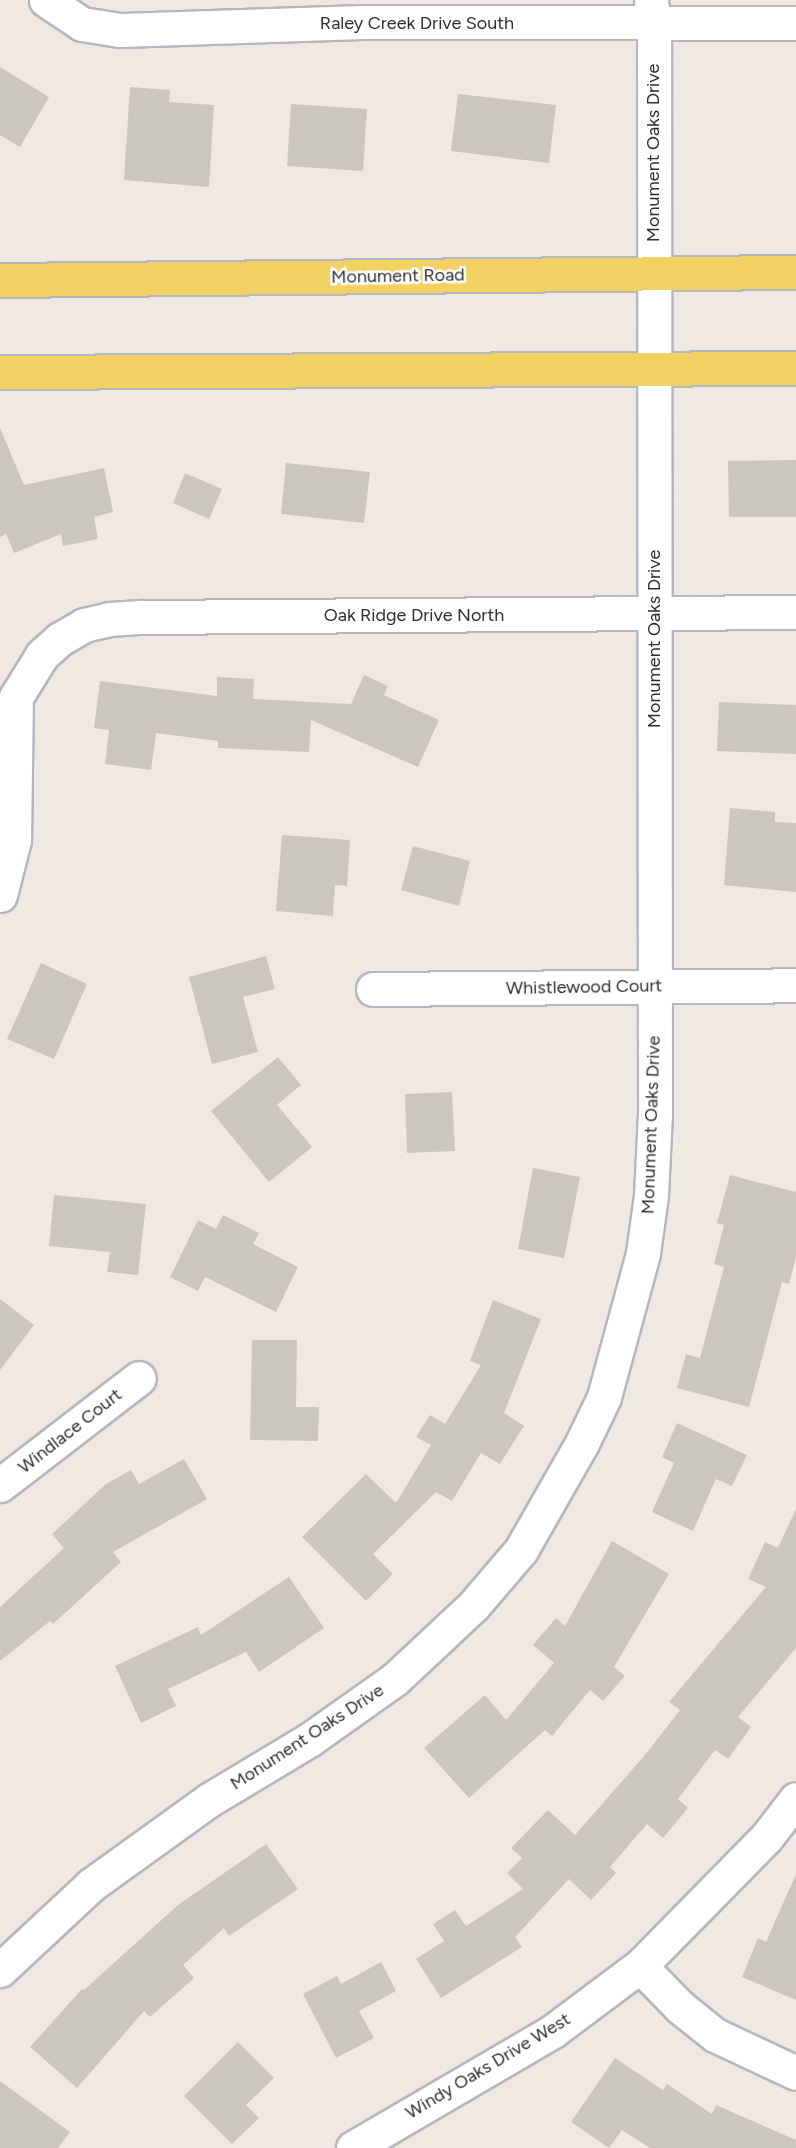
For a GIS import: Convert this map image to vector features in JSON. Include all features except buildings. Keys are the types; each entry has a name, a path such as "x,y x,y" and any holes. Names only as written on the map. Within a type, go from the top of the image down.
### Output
{"main road":[{"name":"Monument Road","path":"0,280 796,272"},
{"path":"0,372 796,368"}],"street":[{"name":"Raley Creek Drive South","path":"46,0 82,24 121,30 652,12 796,23"},
{"name":"Monument Oaks Drive","path":"0,1970 91,1885 210,1800 309,1740 395,1679 474,1605 521,1550 582,1443 604,1397 643,1253 652,1172 655,985 652,12"},
{"name":"Oak Ridge Drive North","path":"0,895 14,840 16,697 42,655 60,639 84,625 110,619 796,612"},
{"name":"Whistlewood Court","path":"373,989 796,985"},
{"name":"Windlace Court","path":"0,1485 139,1378"},
{"name":"Windy Oaks Drive West","path":"352,2148 553,2031 640,1966 766,1838 796,1799"},
{"path":"640,1966 680,2007 715,2035 796,2073"}]}
